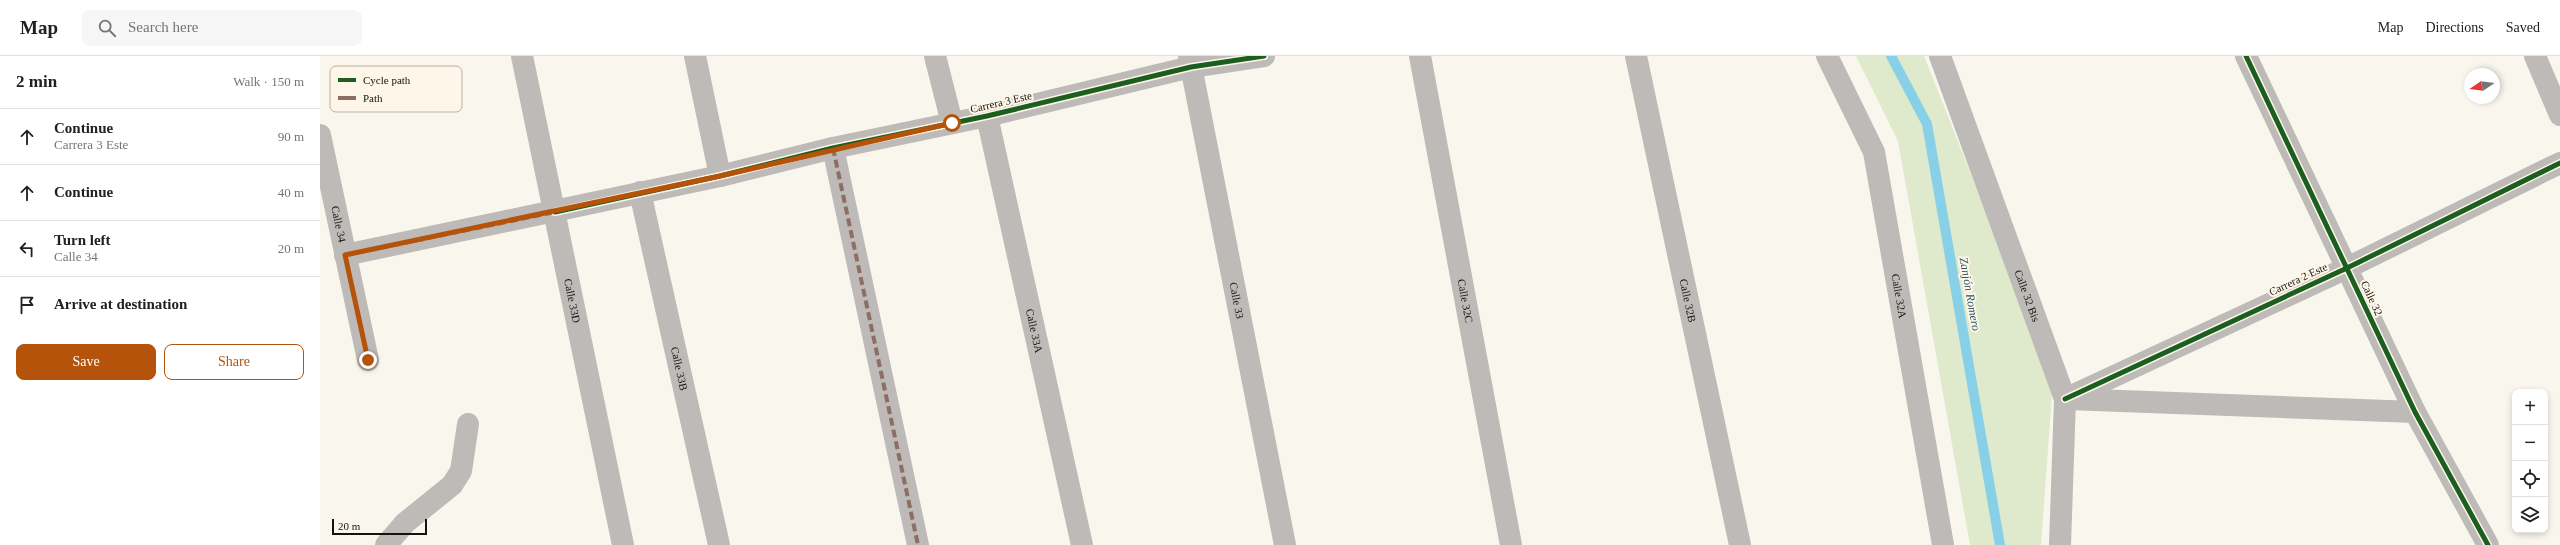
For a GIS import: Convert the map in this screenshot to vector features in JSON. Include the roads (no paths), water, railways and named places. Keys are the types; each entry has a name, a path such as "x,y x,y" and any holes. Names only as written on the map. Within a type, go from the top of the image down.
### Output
{"street":[{"name":"Calle 33D","path":"522,56 623,545"},
{"path":"695,56 720,176"},
{"path":"935,56 952,123"},
{"name":"Carrera 3 Este","path":"345,255 555,212 640,192 720,176 833,148 987,116 1190,61 1264,56"},
{"name":"Calle 32C","path":"1420,56 1511,545"},
{"name":"Calle 32B","path":"1636,56 1740,545"},
{"name":"Calle 32A","path":"1827,56 1874,152 1943,545"},
{"name":"Calle 32 Bis","path":"1940,56 2065,399 2060,545"},
{"name":"Calle 32","path":"2246,56 2415,412 2488,545"},
{"path":"2535,56 2560,115"},
{"name":"Calle 33","path":"1190,61 1285,545"},
{"name":"Calle 33A","path":"987,116 1082,545"},
{"name":"Calle 34","path":"320,135 368,360"},
{"path":"833,148 918,545"},
{"name":"Carrera 2 Este","path":"2065,399 2347,268 2560,163"},
{"name":"Calle 33B","path":"640,192 719,545"},
{"path":"2065,399 2415,412"},
{"path":"386,545 405,523 452,485 461,471 468,424"}],"waterway":[{"name":"Zanjón Romero","path":"1891,56 1927,124 2000,545"}]}
